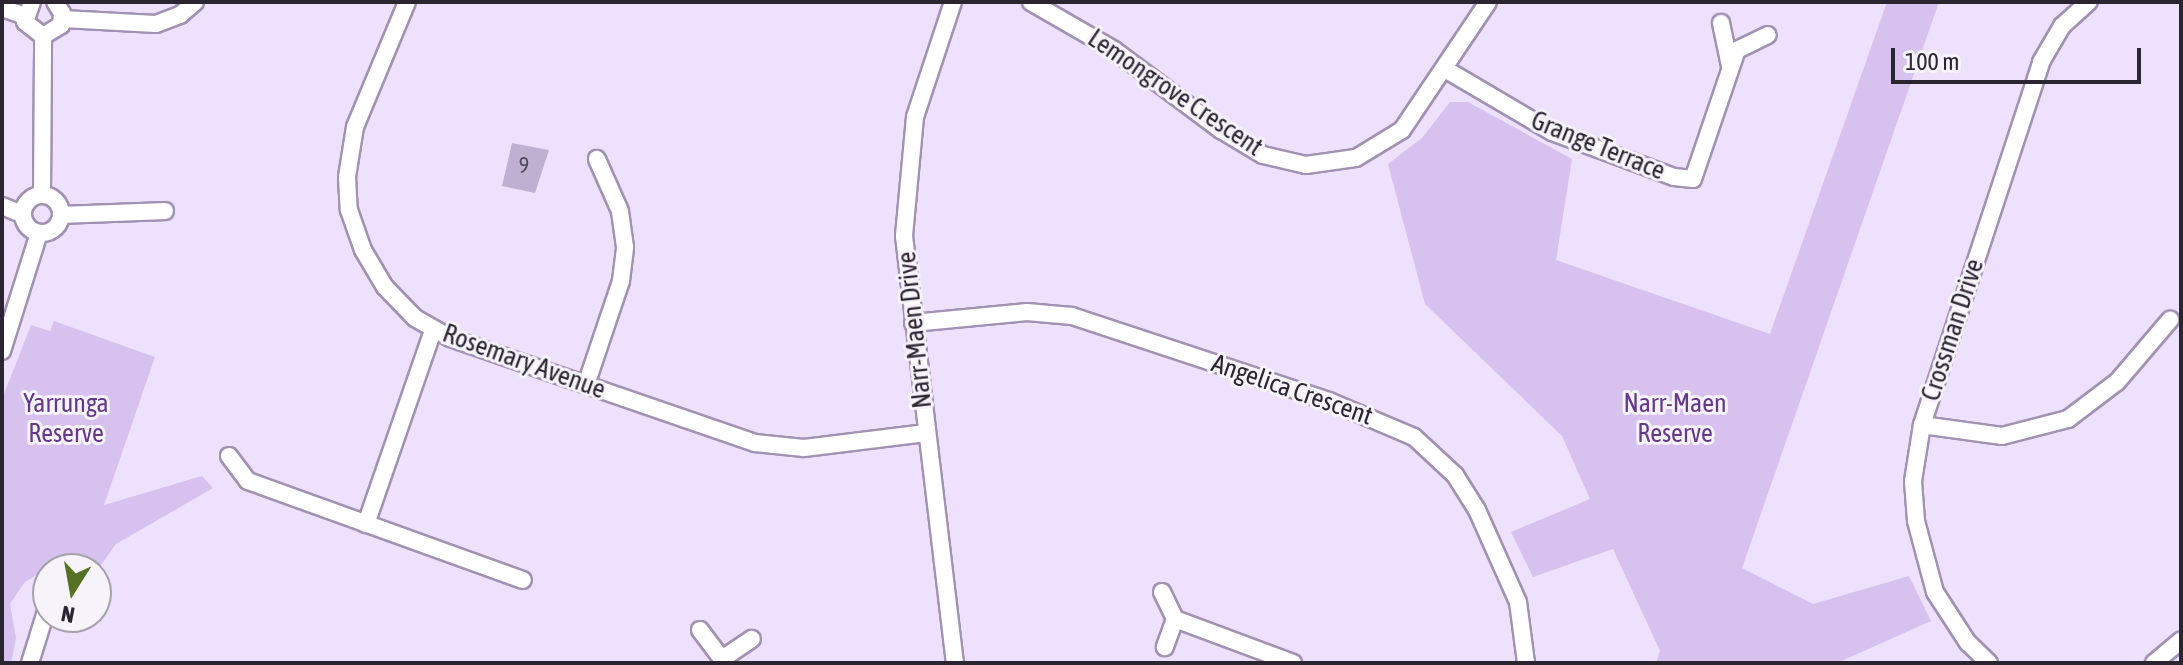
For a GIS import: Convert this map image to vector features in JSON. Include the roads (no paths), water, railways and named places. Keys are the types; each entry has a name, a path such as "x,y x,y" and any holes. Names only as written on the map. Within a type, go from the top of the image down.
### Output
{"street":[{"path":"55,2 63,19"},
{"path":"63,19 156,24 180,15 195,2"},
{"name":"Rosemary Avenue","path":"407,2 355,127 347,193 355,231 373,269 399,303 433,331 772,446 804,448 926,433"},
{"name":"Narr-Maen Drive","path":"953,2 921,89 907,165 904,236 955,663"},
{"name":"Lemongrove Crescent","path":"1031,2 1114,50 1221,130 1263,155 1291,163 1339,162 1388,141 1414,117 1488,2"},
{"name":"Crossman Drive","path":"1989,663 1955,625 1935,592 1916,521 1913,481 1922,425 2041,62 2062,26 2089,2"},
{"path":"2,8 29,9 32,32 43,36 54,33 63,19"},
{"path":"1721,23 1731,68"},
{"name":"Grange Terrace","path":"1445,69 1552,132 1674,177 1693,179 1737,50 1768,35"},
{"path":"42,195 43,36"},
{"path":"586,385 621,281 625,247 620,211 597,159"},
{"path":"2,206 22,214 27,227 39,233 57,227 61,215 58,203 42,195 30,198 22,214"},
{"path":"61,215 165,211"},
{"path":"2,351 39,233"},
{"name":"Angelica Crescent","path":"913,323 1027,312 1072,316 1329,401 1414,437 1455,475 1477,510 1518,602 1526,663"},
{"path":"1922,425 2002,436 2068,419 2117,382 2170,320"},
{"path":"366,524 433,331"},
{"path":"229,456 248,481 523,580"},
{"path":"1162,592 1175,619 1293,663"},
{"path":"1165,647 1175,619"},
{"path":"700,630 721,661 752,639"},
{"path":"30,663 39,633"},
{"path":"2154,663 2181,640"}],"park label":[{"name":"Yarrunga Reserve","path":"66,419"},
{"name":"Narr-Maen Reserve","path":"1675,419"}]}
